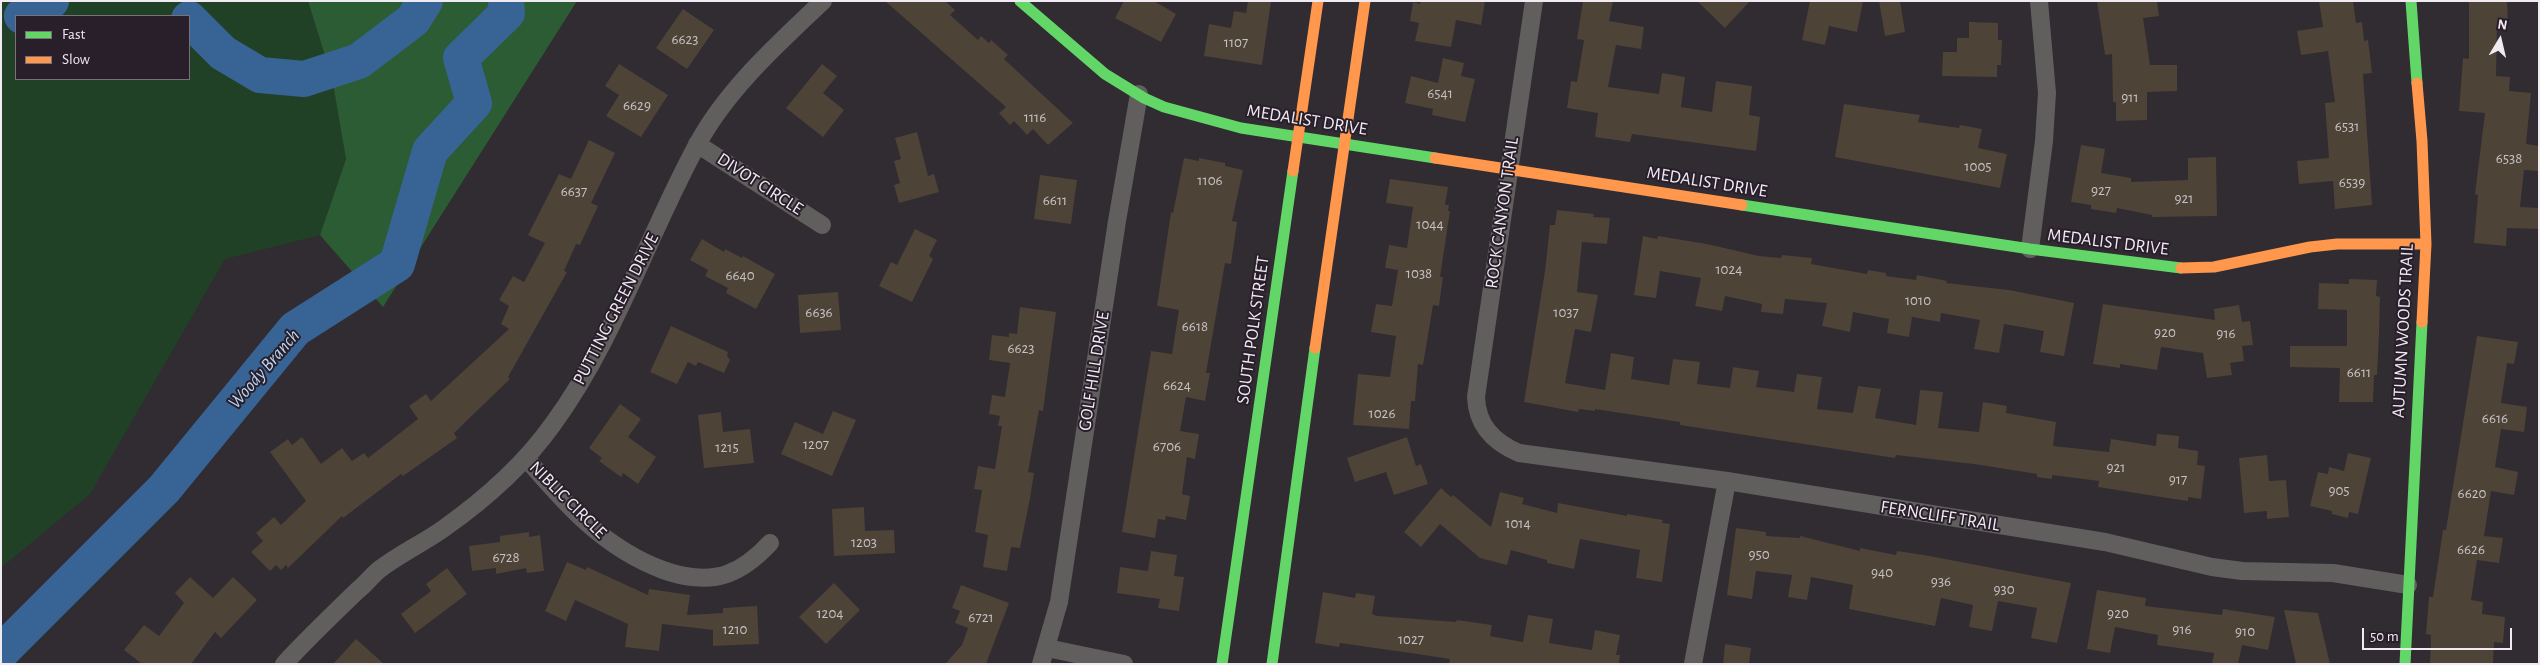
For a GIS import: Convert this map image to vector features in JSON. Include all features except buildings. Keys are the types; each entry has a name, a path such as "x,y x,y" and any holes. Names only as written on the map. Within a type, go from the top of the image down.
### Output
{"street":[{"name":"PUTTING GREEN DRIVE","path":"284,664 332,614 380,569 444,529 500,484 526,458 553,425 586,374 613,322 697,144 715,116 742,84 768,55 823,1"},
{"name":"MEDALIST DRIVE","path":"1020,1 1109,77 1164,107 1200,119 1241,128 2030,249 2176,268 2214,267 2319,246 2426,244"},
{"name":"SOUTH POLK STREET","path":"1222,664 1318,1"},
{"path":"1272,664 1343,143 1365,1"},
{"name":"ROCK CANYON TRAIL","path":"1482,425 1477,411 1476,397 1534,1"},
{"path":"2030,249 2044,141 2047,93 2039,1"},
{"name":"AUTUMN WOODS TRAIL","path":"2405,664 2426,244 2422,141 2411,22 2411,1"},
{"name":"GOLF HILL DRIVE","path":"1044,656 1060,602 1117,221 1139,94"},
{"name":"DIVOT CIRCLE","path":"697,144 822,225"},
{"name":"FERNCLIFF TRAIL","path":"1482,425 1492,437 1519,453 1727,481 2105,542 2212,567 2242,571 2333,573 2408,585"},
{"name":"NIBLIC CIRCLE","path":"526,458 559,496 612,544 636,560 682,576 726,574 755,559 770,543"},
{"path":"1693,664 1727,481"},
{"path":"1044,656 1124,664"}],"green space":[{"path":"1,1 308,1 332,78 346,159 320,235 225,259 90,494 1,568"},
{"path":"308,1 577,1 383,307 320,235 346,159 332,78"}],"waterway":[{"path":"24,15 51,1"},
{"path":"190,20 223,53 260,75 304,79 359,61 413,20 425,1"},
{"name":"Woody Branch","path":"1,652 164,489 295,329 397,264 430,151 474,103 461,58 507,13 506,1"}],"traffic: fast":[{"path":"1020,1 1105,74 1144,98 1164,107 1241,128 1435,158"},
{"path":"2411,1 2417,83"},
{"path":"1222,664 1293,171"},
{"path":"1742,205 2030,249 2181,268"},
{"path":"2405,664 2422,322"},
{"path":"1272,664 1315,348"}],"traffic: slow":[{"path":"1293,171 1318,1"},
{"path":"1315,348 1365,1"},
{"path":"2417,83 2422,141 2426,244 2422,322"},
{"path":"1435,158 1742,205"},
{"path":"2181,268 2214,267 2310,247 2337,244 2426,244"}]}
